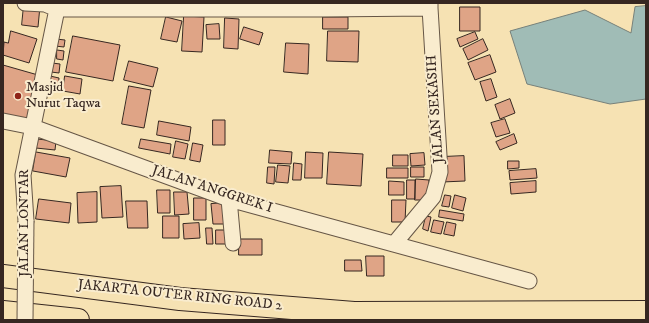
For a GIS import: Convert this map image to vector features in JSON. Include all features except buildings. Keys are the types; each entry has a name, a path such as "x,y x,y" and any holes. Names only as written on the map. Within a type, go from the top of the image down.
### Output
{"highway":[{"name":"JAKARTA OUTER RING ROAD 2","path":"3,276 180,299 354,313 646,312"},
{"path":"3,312 78,320"}],"street":[{"path":"26,3 45,4 58,9 318,9 430,5"},
{"name":"JALAN SEKASIH","path":"394,244 433,197 440,172 430,5"},
{"name":"JALAN LONTAR","path":"25,320 26,221 23,175 58,9"},
{"name":"JALAN ANGGREK I","path":"3,121 32,127 229,199 529,281"},
{"path":"229,199 233,243"}],"water":[{"path":"646,6 646,99 610,104 527,84 510,31 585,10 631,33 635,7"}],"place":[{"name":"Masjid Nurut Taqwa","path":"18,96"}]}
